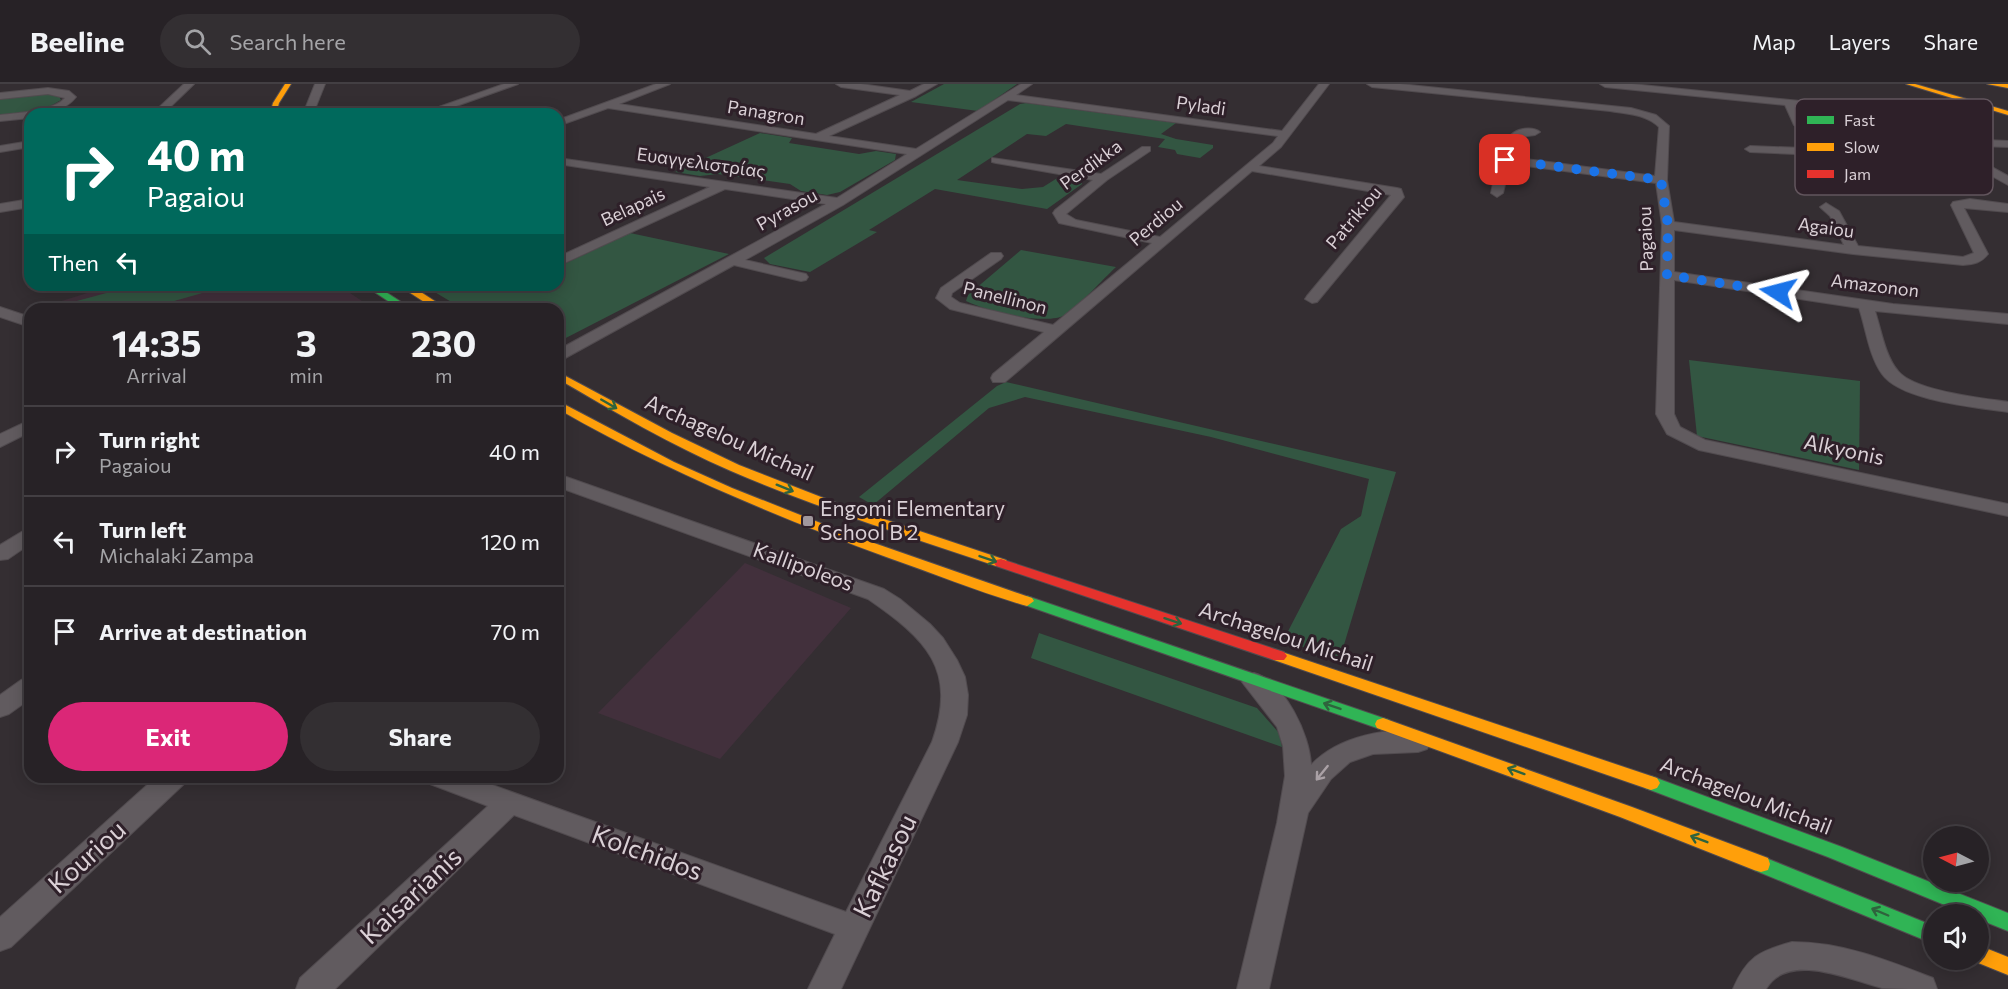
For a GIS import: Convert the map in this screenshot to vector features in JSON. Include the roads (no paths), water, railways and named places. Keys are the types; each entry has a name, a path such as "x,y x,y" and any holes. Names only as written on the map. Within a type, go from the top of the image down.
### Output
{"main road":[{"path":"275,108 288,84"},
{"path":"291,108 301,84"},
{"path":"1909,84 1962,99"},
{"path":"1934,84 1936,88 1952,96"},
{"path":"1990,84 2008,86"},
{"path":"1993,108 2008,113"},
{"path":"378,291 398,303"},
{"path":"412,291 432,303"},
{"name":"Archagelou Michail","path":"564,378 627,415 734,468 822,503 1600,764 1825,848 2008,922"},
{"path":"564,409 599,430 713,484 847,537 1609,804 1825,888 1923,929"},
{"path":"1989,958 2008,966"}],"street":[{"path":"163,108 189,84"},
{"path":"310,108 320,84"},
{"path":"442,108 513,84"},
{"path":"564,121 665,84"},
{"path":"841,84 913,94"},
{"path":"816,138 932,84"},
{"name":"Pyrasou","path":"564,354 839,202 1027,84"},
{"name":"Perdiou","path":"999,378 1161,241 1252,168 1277,145 1324,84"},
{"name":"Pagaiou","path":"1372,84 1437,87 1610,108 1654,118 1664,126 1661,180 1668,225 1665,414 1673,430"},
{"path":"1605,84 1795,105"},
{"path":"0,96 64,92 71,97 65,104 51,108"},
{"name":"Pyladi","path":"1007,97 1284,134"},
{"path":"1789,104 1795,117"},
{"name":"Panagron","path":"607,105 920,153"},
{"path":"0,118 24,115"},
{"path":"1497,193 1512,137 1519,132 1535,132"},
{"path":"1993,143 2008,144"},
{"path":"0,149 24,145"},
{"name":"Perdikka","path":"1146,148 1061,209 1060,216 1073,223 1161,241"},
{"path":"1750,148 1795,150"},
{"path":"996,160 1103,178"},
{"path":"1505,160 1661,180"},
{"name":"Ευαγγελιστρίας","path":"564,162 839,202"},
{"name":"Patrikiou","path":"1252,168 1397,192 1398,197 1312,299"},
{"path":"1993,172 2008,181"},
{"name":"Belapais","path":"564,259 724,185"},
{"path":"0,202 24,198"},
{"path":"0,208 24,204"},
{"name":"Agaiou","path":"1668,225 1853,250 1947,260 1974,260 1981,254 1956,206 1959,204 2008,208"},
{"path":"1826,207 1835,214 1853,250"},
{"name":"Panellinon","path":"996,256 946,291 943,298 945,301 955,306 1057,331"},
{"path":"733,261 801,276"},
{"name":"Amazonon","path":"1667,275 1866,306 2008,319"},
{"path":"1866,306 1890,374 1899,384 1926,392 2008,407"},
{"path":"0,312 24,320"},
{"path":"0,441 24,428"},
{"name":"Alkyonis","path":"1673,430 1699,444 2008,510"},
{"name":"Kallipoleos","path":"564,482 876,594 907,614 927,634 950,671 953,684 954,715 945,742"},
{"path":"0,554 24,539"},
{"path":"1249,677 1272,698 1290,728 1298,764 1294,810 1253,989"},
{"path":"0,708 24,690"},
{"path":"1294,810 1333,760 1347,751 1367,745 1433,741"},
{"name":"Kafkasou","path":"824,989 945,742"},
{"name":"Kouriou","path":"0,936 167,783"},
{"name":"Kolchidos","path":"456,783 854,928"},
{"name":"Kaisarianis","path":"312,989 509,803"},
{"path":"1749,989 1758,973 1766,966 1785,959 1808,957 1861,965 1922,989"}],"place":[{"name":"Engomi Elementary School B 2","path":"808,521"}]}
